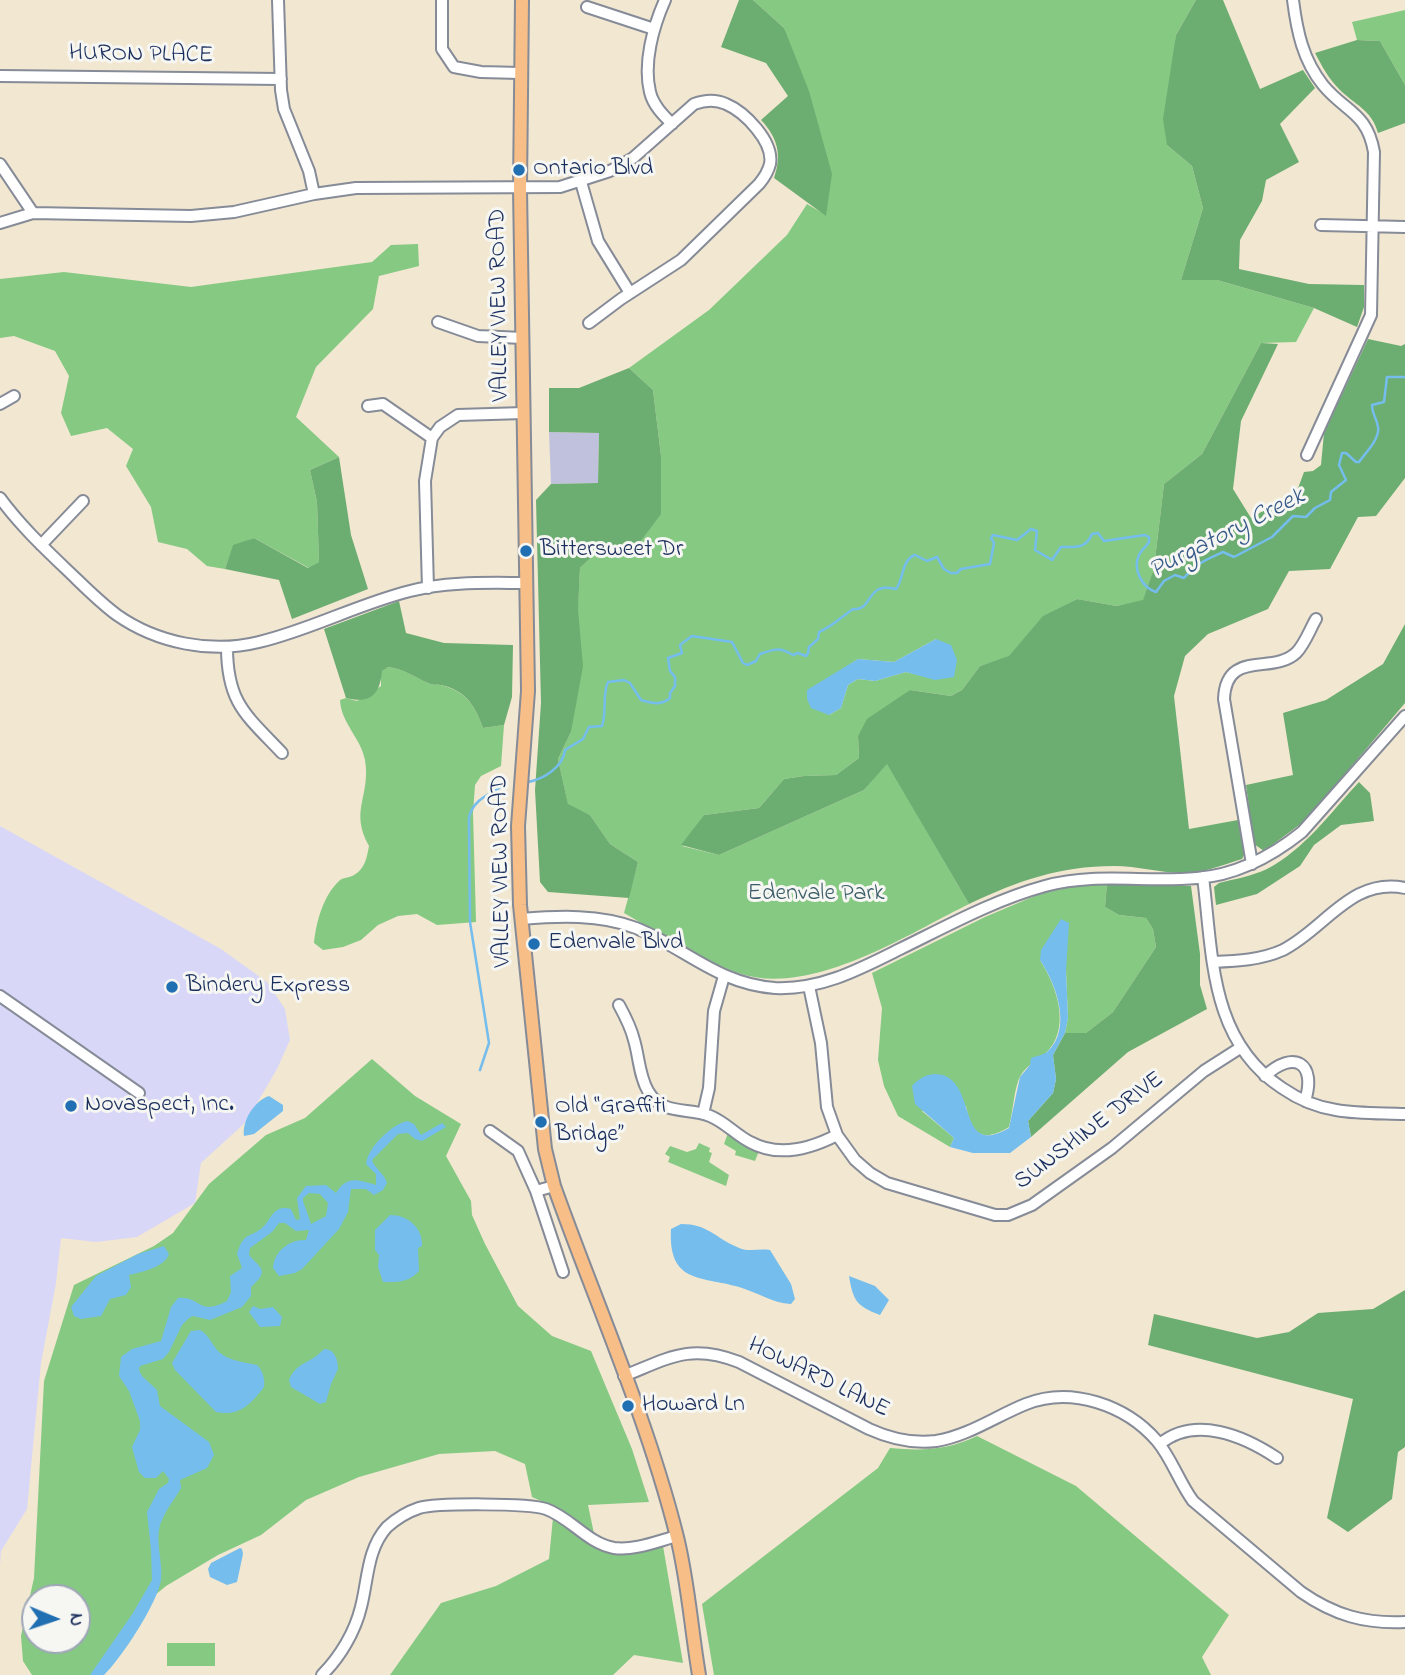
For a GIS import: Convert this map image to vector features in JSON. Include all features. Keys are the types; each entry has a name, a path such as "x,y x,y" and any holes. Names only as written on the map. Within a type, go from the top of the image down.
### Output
{"main road":[{"name":"VALLEY VIEW ROAD","path":"522,0 520,189 528,691 518,826 520,919 545,1149 554,1186 577,1252 649,1443 677,1536 699,1675"}],"street":[{"path":"278,0 284,109 309,171 314,194"},
{"path":"443,0 442,49 454,67 481,72 520,73"},
{"path":"665,0 654,29 649,64 650,94 656,106 672,124"},
{"path":"1293,0 1301,46 1315,75 1334,97 1363,121 1374,152 1371,315 1307,455"},
{"path":"587,8 654,29"},
{"name":"HURON PLACE","path":"0,76 281,79"},
{"path":"0,223 33,213 191,216 234,212 314,194 356,188 559,187 610,171 633,158 694,104 704,100 727,104 760,133 766,142 770,164 760,184 681,260 629,293 589,323"},
{"path":"0,164 33,213"},
{"path":"581,181 598,242 629,293"},
{"path":"1321,225 1405,227"},
{"path":"438,322 478,336 523,338"},
{"path":"0,404 14,396"},
{"path":"368,406 383,404 432,438"},
{"path":"428,588 425,481 432,438 440,427 458,415 524,413"},
{"path":"0,498 41,545 116,614 138,628 184,644 227,647 258,643 382,600 428,588 472,583 527,583"},
{"path":"41,545 83,500"},
{"path":"1252,864 1224,690 1227,682 1240,669 1288,658 1296,653 1316,619"},
{"path":"227,647 227,672 234,697 249,718 282,753"},
{"path":"520,919 610,920 651,936 724,976 767,987 809,986 852,973 991,905 1046,886 1074,879 1102,877 1203,877 1252,864 1302,832 1405,716"},
{"path":"1203,877 1220,1006 1240,1048 1254,1067 1292,1095 1305,1101 1335,1110 1405,1114"},
{"path":"1213,962 1261,957 1282,950 1300,940 1338,906 1353,897 1384,887 1405,888"},
{"path":"703,1114 709,1088 714,1011 724,976"},
{"name":"SUNSHINE DRIVE","path":"809,986 821,1044 827,1107 837,1135 855,1160 887,1183 982,1213 1008,1215 1021,1211 1112,1148 1204,1071 1240,1048"},
{"path":"0,996 139,1093"},
{"path":"619,1005 634,1039 647,1091 662,1106 671,1110 703,1114 765,1149 796,1150 811,1147 837,1135"},
{"path":"1265,1076 1286,1062 1298,1063 1306,1068 1310,1077 1305,1101"},
{"path":"490,1131 518,1151 536,1191 563,1272"},
{"path":"1062,1184 1068,1195"},
{"path":"536,1191 554,1186"},
{"path":"558,1259 577,1252"},
{"name":"HOWARD LANE","path":"624,1376 671,1356 705,1352 722,1355 869,1429 894,1438 920,1442 956,1436 1029,1403 1049,1399 1088,1400 1126,1414 1142,1426 1160,1444 1192,1500 1319,1605 1360,1621 1405,1622"},
{"path":"1160,1444 1178,1433 1200,1428 1244,1439 1277,1458"},
{"path":"322,1675 341,1652 352,1631 361,1609 371,1555 379,1539 395,1520 418,1508 538,1507 556,1514 597,1542 621,1549 677,1536"}],"shaded area":[{"path":"549,432 599,433 598,483 551,484"},
{"path":"0,826 221,949 267,982 285,1009 290,1040 277,1069 246,1122 201,1163 195,1203 137,1237 96,1242 61,1238 56,1283 41,1363 27,1509 1,1551 0,1565"}],"green space":[{"path":"739,0 753,0 784,28 809,91 832,174 826,216 774,178 778,162 777,147 761,120 788,96 766,63 721,47"},
{"name":"Edenvale Park","path":"753,0 1196,0 1176,35 1167,145 1192,166 1203,208 1181,280 1217,280 1314,308 1296,342 1261,343 1202,454 1164,484 1154,568 1143,601 1117,606 1077,599 1044,616 1009,657 980,666 962,690 951,696 910,690 858,736 859,758 836,775 784,779 759,808 704,815 682,846 719,855 864,790 887,763 969,904 857,960 796,977 766,978 738,973 709,961 624,913 638,862 610,844 590,815 568,805 558,759 571,732 580,568 600,549 638,545 660,514 661,456 653,390 629,368 709,310 787,235 807,204 826,215 784,28","holes":["936,639 935,679 906,672 875,681 858,679 848,685 841,708 829,715 840,671 858,659 894,662"]},
{"path":"1196,0 1223,0 1260,89 1303,70 1315,88 1280,124 1299,162 1266,180 1262,201 1240,240 1239,269 1309,284 1364,285 1364,307 1357,327 1314,308 1217,280 1181,280 1203,208 1192,166 1167,145 1163,119 1176,35"},
{"path":"1405,10 1405,85 1380,41 1357,40 1352,22"},
{"path":"1357,40 1380,41 1405,85 1405,123 1378,133 1367,113 1332,81 1315,53"},
{"path":"418,244 419,266 379,276 373,309 316,367 296,417 339,457 310,470 317,502 319,562 309,568 254,538 233,546 225,569 207,566 187,549 158,542 151,507 126,466 133,449 107,428 71,436 61,413 69,376 55,351 14,336 0,338 0,279 64,272 191,287 372,262 391,245"},
{"path":"1368,339 1401,346 1405,344 1405,478 1376,516 1358,517 1330,569 1289,571 1268,609 1208,634 1185,656 1174,696 1189,829 1238,820 1244,855 1242,859 1191,873 1114,866 1075,869 1039,876 969,904 887,764 864,790 719,855 681,845 704,815 759,808 784,779 836,775 859,758 858,736 867,719 910,690 951,696 962,690 980,666 1009,656 1043,616 1077,599 1117,606 1143,600 1154,568 1164,484 1202,454 1261,343 1278,344 1241,421 1233,489 1251,518 1297,491 1304,472 1313,471 1321,465 1324,433"},
{"path":"629,368 653,390 661,456 661,514 638,545 600,549 580,568 578,610 583,666 571,732 558,759 568,804 590,815 610,844 638,862 629,898 548,892 540,882 535,790 541,703 536,500 551,484 598,483 599,433 549,432 549,388 579,388"},
{"path":"339,457 351,535 368,589 292,619 279,580 225,569 233,545 254,538 308,568 319,562 317,502 310,470"},
{"path":"399,601 406,633 444,643 513,645 512,697 504,725 483,728 474,708 459,692 430,684 394,668 388,667 382,671 379,686 372,696 361,700 346,698 324,629"},
{"path":"1405,624 1405,703 1306,820 1264,851 1254,844 1246,785 1293,775 1283,713 1326,700 1383,664"},
{"path":"388,667 459,692 474,708 483,728 504,725 501,766 481,776 475,785 473,813 476,922 437,925 417,914 398,916 378,925 361,940 343,947 323,950 314,943 325,902 339,881 361,869 369,846 361,823 365,760 344,716 340,700 346,698 357,701 381,686 381,671"},
{"path":"1359,782 1370,793 1374,821 1341,825 1314,845 1300,866 1257,894 1216,905 1214,887 1219,883 1267,869 1293,852"},
{"path":"1107,884 1105,907 1119,915 1146,918 1153,929 1156,947 1113,1012 1086,1033 1065,1033 1068,1018 1066,971 1040,960 1056,995 1060,1020 1058,1033 1045,1054 1021,1075 1009,1127 992,1135 980,1133 975,1130 966,1106 922,1111 954,1138 950,1147 898,1116 884,1086 878,1060 882,1008 872,973 985,917 1037,895 1069,886"},
{"path":"1107,884 1191,886 1200,954 1200,985 1207,1009 1128,1052 1031,1137 1028,1121 1053,1093 1056,1079 1053,1055 1065,1033 1086,1033 1113,1012 1156,947 1153,929 1146,918 1119,915 1105,907"},
{"path":"372,1059 415,1096 461,1124 446,1156 471,1201 472,1215 485,1244 518,1306 552,1336 591,1351 632,1449 649,1502 588,1505 597,1548 625,1555 663,1546 683,1663 634,1655 613,1675 390,1675 441,1603 496,1586 549,1559 554,1507 532,1497 525,1464 495,1451 439,1454 359,1477 306,1500 261,1535 218,1555 166,1586 149,1600 95,1675 32,1675 23,1661 22,1654 91,1654 91,1584 33,1584 44,1381 74,1285 154,1246 173,1233 209,1184 266,1135 305,1118"},
{"path":"728,1133 759,1151 755,1161 735,1155 736,1151 724,1144"},
{"path":"699,1143 710,1148 709,1152 712,1153 709,1162 729,1175 726,1186 668,1162 670,1157 665,1154 670,1146 687,1152 696,1149"},
{"path":"1405,1290 1405,1447 1398,1452 1392,1499 1348,1532 1327,1518 1353,1399 1148,1345 1154,1314 1257,1338 1289,1332 1318,1313 1373,1309"},
{"path":"977,1436 1076,1486 1229,1615 1202,1657 1211,1675 714,1675 702,1604 878,1468 890,1448 935,1448"},
{"path":"167,1643 215,1643 215,1666 167,1666"}],"water":[{"path":"936,639 951,645 957,660 954,677 935,680 906,672 875,681 858,679 848,685 841,708 829,715 811,708 807,690 858,659 894,662"},
{"path":"1061,919 1069,923 1066,971 1068,1018 1065,1033 1053,1055 1056,1079 1053,1093 1028,1121 1031,1137 1010,1153 973,1153 950,1147 954,1138 915,1104 912,1086 929,1075 950,1078 958,1088 973,1126 981,1133 992,1135 1009,1128 1020,1077 1030,1065 1031,1058 1047,1052 1059,1031 1056,994 1040,960 1041,950"},
{"path":"269,1096 283,1105 283,1111 254,1134 244,1136 250,1112 258,1102"},
{"path":"407,1121 414,1124 421,1135 442,1123 446,1127 422,1141 408,1133 398,1134 372,1160 387,1183 383,1190 374,1195 366,1189 351,1189 348,1212 339,1229 302,1269 279,1276 273,1268 276,1256 289,1244 306,1240 309,1230 296,1231 285,1223 279,1223 272,1232 250,1248 249,1255 262,1273 251,1287 251,1296 242,1307 210,1320 193,1316 189,1318 182,1325 163,1359 140,1366 142,1376 157,1390 160,1406 209,1442 214,1455 207,1468 180,1480 181,1488 162,1520 158,1538 161,1579 147,1615 104,1675 90,1675 133,1613 152,1580 147,1512 159,1489 168,1483 169,1479 163,1471 156,1478 145,1478 139,1472 132,1447 140,1430 140,1421 129,1391 119,1376 121,1357 132,1349 161,1341 171,1307 178,1298 191,1299 210,1307 227,1301 231,1292 230,1276 242,1268 237,1254 242,1241 264,1226 274,1212 281,1208 291,1209 296,1220 300,1219 297,1198 306,1186 326,1185 336,1193 345,1183 354,1180 376,1185 376,1174 366,1164 368,1157 381,1138","holes":["309,1193 320,1194 328,1203 326,1216 311,1224 303,1198"]},
{"path":"390,1215 403,1217 413,1224 420,1234 422,1246 418,1248 419,1271 415,1275 402,1281 383,1282 378,1267 379,1255 375,1250 375,1230"},
{"path":"681,1224 698,1226 741,1249 770,1250 791,1284 795,1299 791,1304 771,1300 739,1287 700,1278 681,1269 675,1260 671,1229"},
{"path":"164,1246 169,1254 167,1259 152,1268 129,1275 131,1287 126,1295 110,1299 101,1316 81,1319 74,1316 71,1307 96,1276 138,1254"},
{"path":"849,1276 875,1286 889,1300 880,1315 857,1301"},
{"path":"253,1306 260,1309 273,1307 282,1317 280,1326 260,1327 249,1312"},
{"path":"200,1330 223,1355 257,1365 261,1370 264,1387 244,1408 231,1413 216,1412 175,1370 172,1363 191,1331"},
{"path":"324,1349 333,1353 338,1369 326,1402 320,1404 291,1387 289,1380 296,1369"},
{"path":"240,1548 243,1554 237,1582 227,1585 210,1577 208,1569 211,1563"}],"waterway":[{"name":"Purgatory Creek","path":"528,782 557,767 565,750 583,739 589,727 602,726 608,682 624,680 630,683 641,700 656,703 667,701 675,686 675,677 670,671 668,658 682,653 680,645 692,636 732,642 743,663 747,665 756,661 760,654 773,650 806,656 809,647 818,639 819,632 853,609 862,608 879,589 896,589 907,561 915,555 927,561 937,557 944,569 957,573 961,569 990,564 993,535 1017,540 1031,529 1037,531 1035,550 1052,560 1061,547 1083,545 1092,534 1098,533 1104,541 1145,535 1149,537 1149,542 1139,555 1137,567 1143,582 1156,592 1164,581 1175,575 1184,578 1197,565 1223,552 1234,557 1272,537 1293,516 1306,517 1315,508 1330,500 1331,492 1346,480 1339,465 1342,453 1359,462 1377,436 1378,427 1372,405 1384,402 1387,377 1405,377"},
{"name":"Purgatory Creek","path":"480,1070 489,1043 470,922 469,818 478,802 504,785"}],"place":[{"name":"Ontario Blvd","path":"519,170"},
{"name":"Bittersweet Dr","path":"526,551"},
{"name":"Edenvale Blvd","path":"534,944"},
{"name":"Bindery Express","path":"172,987"},
{"name":"Novaspect, Inc.","path":"71,1106"},
{"name":"Old “Graffiti Bridge”","path":"541,1122"},
{"name":"Howard Ln","path":"628,1406"}]}
